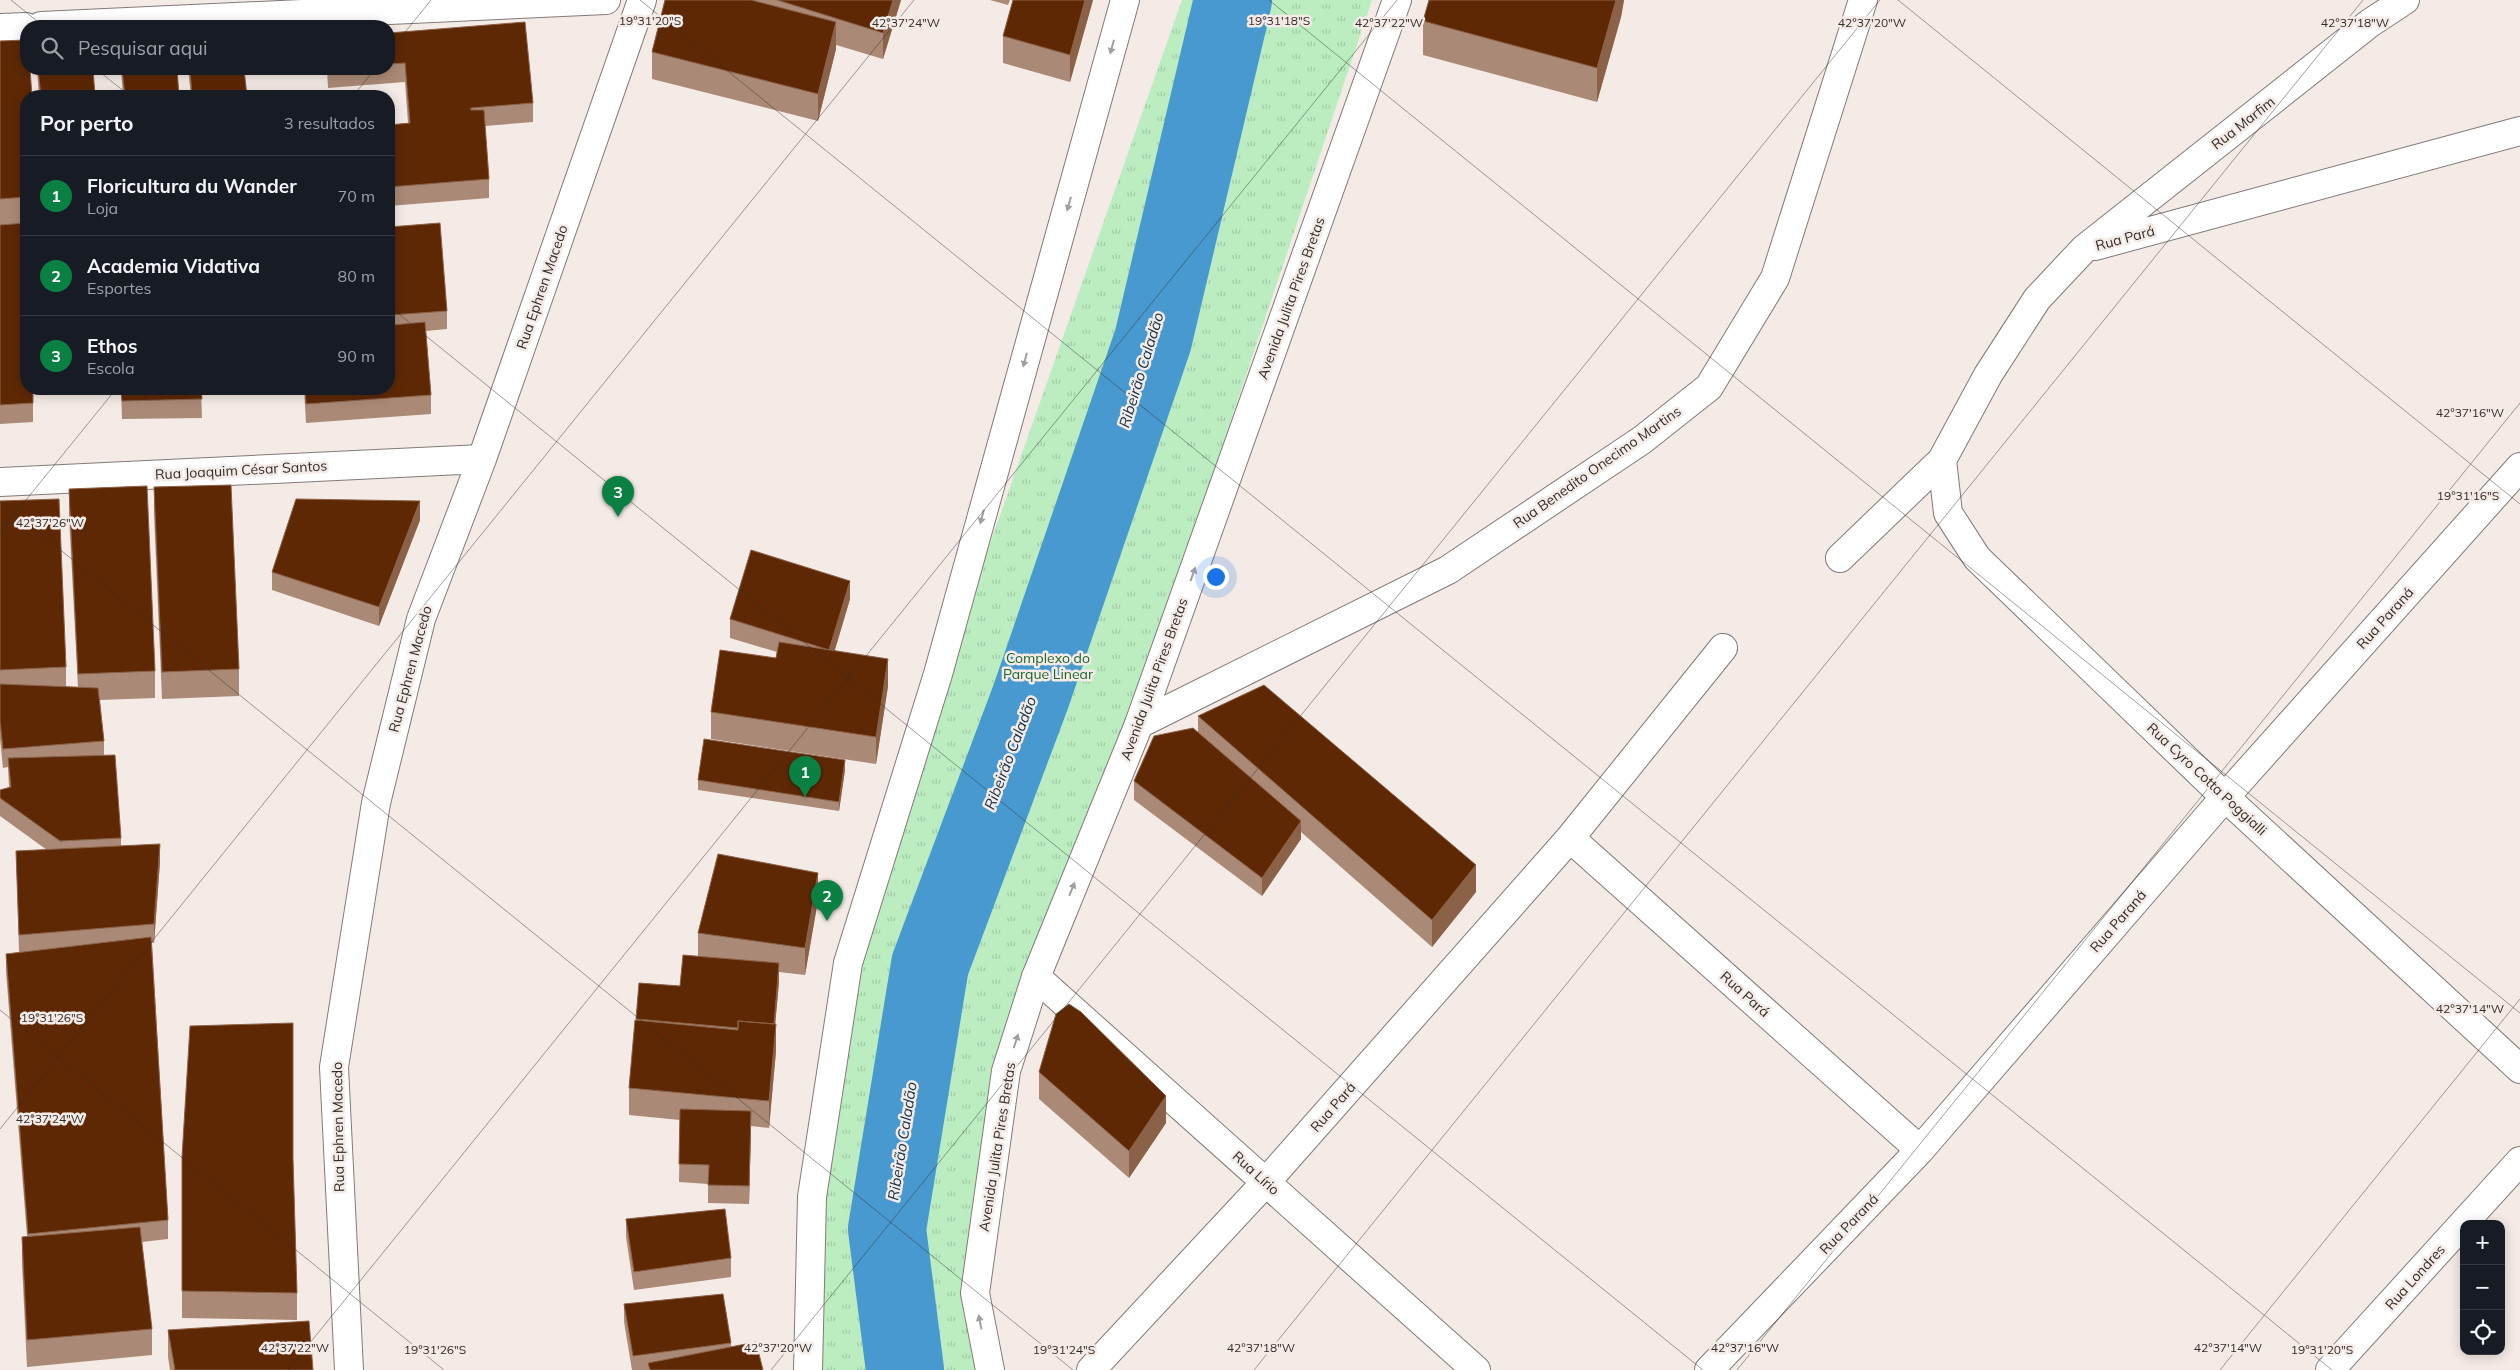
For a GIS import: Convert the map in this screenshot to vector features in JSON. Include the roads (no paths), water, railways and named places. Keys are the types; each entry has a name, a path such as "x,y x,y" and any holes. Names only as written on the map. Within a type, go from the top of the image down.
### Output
{"street":[{"path":"171,20 606,0"},
{"name":"Rua Ephren Macedo","path":"348,1370 334,1067 376,803 421,619 482,459 642,0"},
{"path":"808,1370 812,1197 848,963 938,674 1125,0"},
{"name":"Avenida Julita Pires Bretas","path":"990,1370 975,1293 1006,1070 1036,976 1140,724 1397,0"},
{"name":"Rua Benedito Onecimo Martins","path":"1140,724 1448,570 1642,440 1709,387 1775,278 1863,0"},
{"name":"Rua Marfim","path":"2084,249 2363,29 2405,0"},
{"path":"0,28 20,27"},
{"name":"Rua Pará","path":"1840,558 1942,460 1988,376 2037,299 2084,249 2520,132"},
{"name":"Rua Joaquim César Santos","path":"0,482 482,459"},
{"name":"Rua Cyro Cotta Poggialli","path":"1942,460 1948,513 1978,558 2225,797 2520,1069"},
{"name":"Rua Paraná","path":"1709,1370 1920,1150 2225,797 2520,468"},
{"name":"Rua Pará","path":"1090,1370 1266,1182 1570,838 1723,648"},
{"name":"Rua Pará","path":"1570,838 1920,1150"},
{"name":"Rua Lírio","path":"1036,976 1476,1370"},
{"name":"Rua Londres","path":"2330,1370 2520,1161"}],"waterway":[{"name":"Ribeirão Caladão","path":"905,1370 887,1229 930,965 1031,696 1153,340 1233,0"}],"place":[{"name":"Ethos","path":"618,517"},
{"name":"Floricultura du Wander","path":"805,797"},
{"name":"Academia Vidativa","path":"827,921"}],"park label":[{"name":"Complexo do Parque Linear","path":"1048,666"}]}
